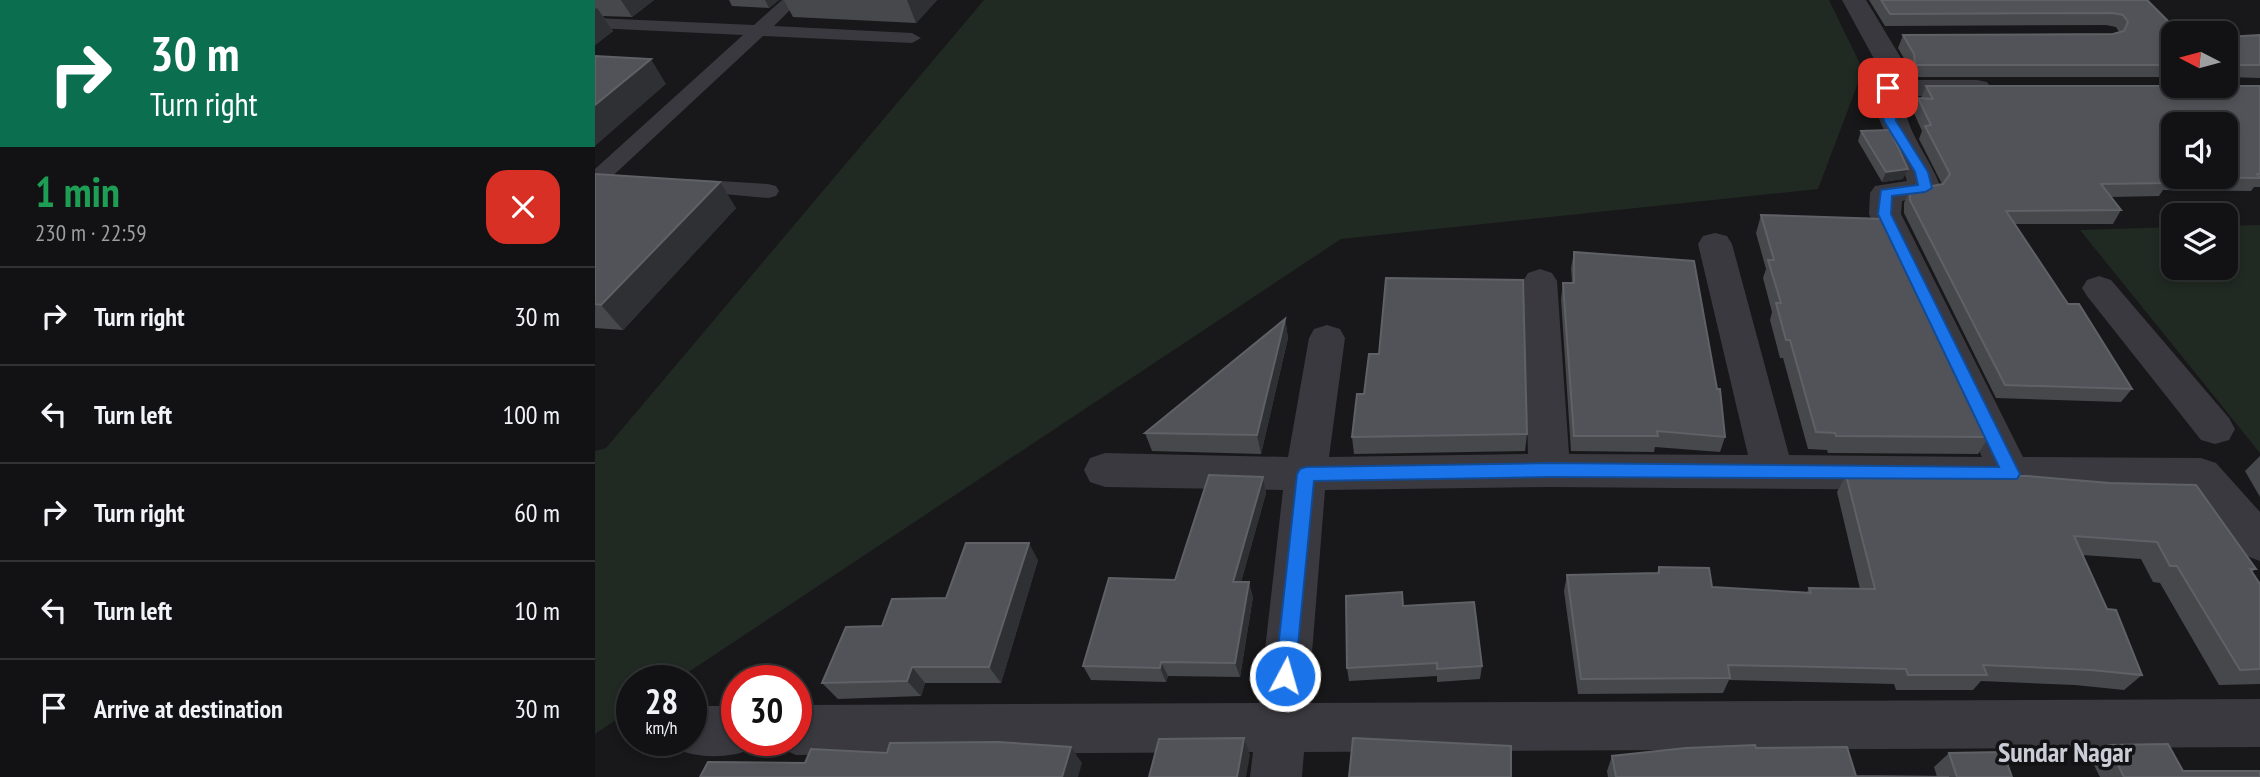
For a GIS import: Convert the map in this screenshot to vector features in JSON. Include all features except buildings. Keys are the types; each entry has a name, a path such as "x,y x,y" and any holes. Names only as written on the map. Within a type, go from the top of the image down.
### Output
{"street":[{"path":"1854,0 1889,36 1893,68 1888,88 1890,121 1921,172 1925,188 1886,192 1885,214 2011,474"},
{"path":"1888,88 1998,88"},
{"path":"1715,244 1773,472"},
{"path":"1540,281 1549,470"},
{"path":"2099,288 2215,429"},
{"path":"1276,777 1306,474 1327,338"},
{"path":"1105,470 1306,474 1549,470 2201,475 2260,542"},
{"path":"812,730 2260,723"}],"lane":[{"path":"595,179 792,0"},
{"path":"595,23 912,38"},
{"path":"595,179 623,181"},
{"path":"662,183 768,191"}],"shaded area":[{"path":"984,0 1829,0 1863,70 1818,189 1341,239 699,665 616,665 616,720 595,734 595,451 606,448"},
{"path":"2260,225 2260,453 2080,230 2161,227 2161,280 2238,280 2238,226"}],"district":[{"name":"Sundar Nagar","path":"2065,751"}],"route":[{"path":"1285,676 1306,474 1549,470 2011,474 1885,214 1886,192 1925,188 1921,172 1890,121 1888,88"}]}
